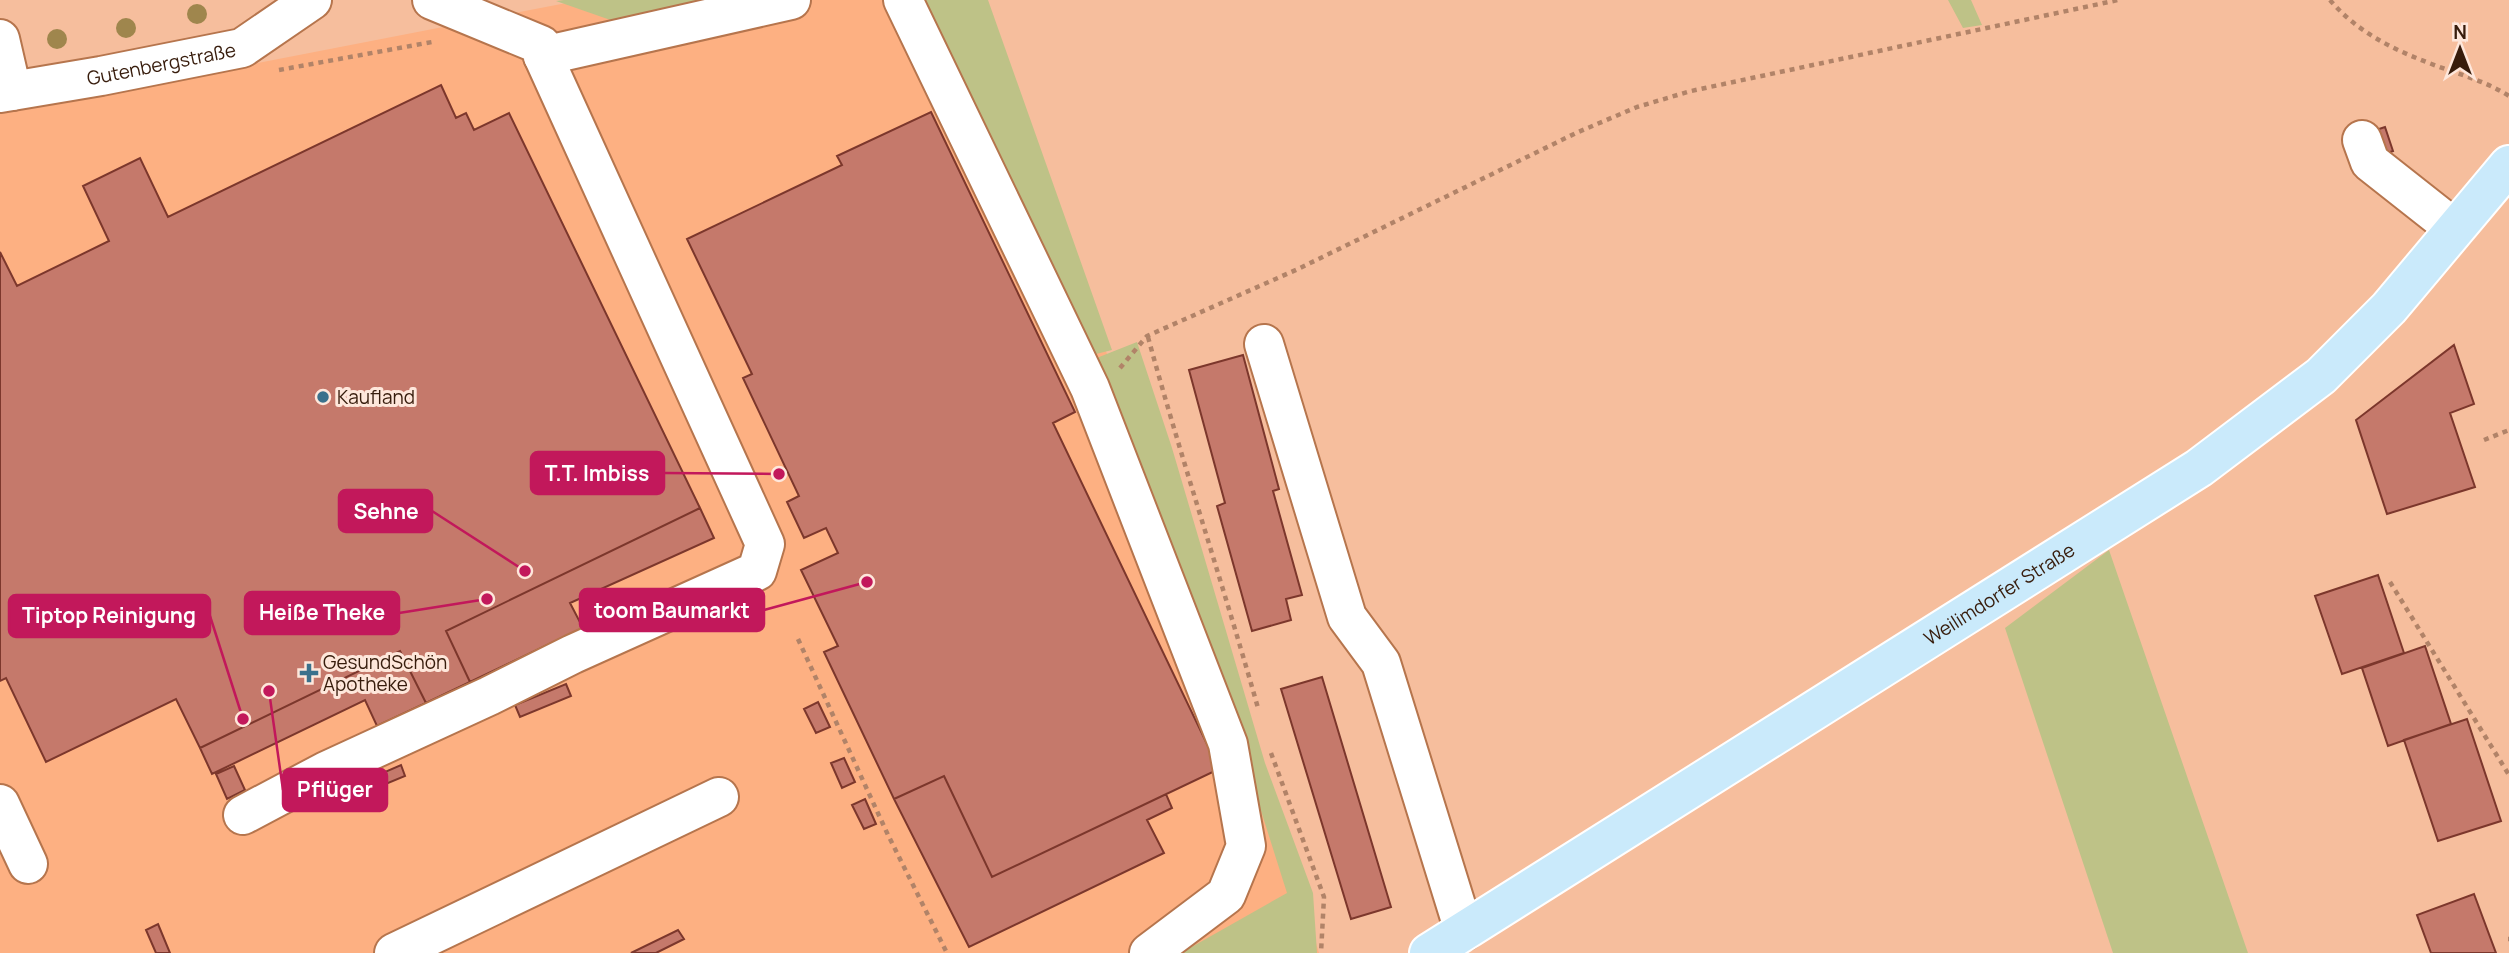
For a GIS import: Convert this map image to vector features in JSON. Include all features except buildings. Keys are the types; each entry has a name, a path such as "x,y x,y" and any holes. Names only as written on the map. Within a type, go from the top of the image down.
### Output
{"main road":[{"name":"Weilimdorfer Straße","path":"1429,953 2199,468 2321,376 2389,308 2509,164"}],"street":[{"name":"Gutenbergstraße","path":"6,92 242,48 312,0"},
{"path":"543,56 791,0"},
{"path":"903,0 1090,388 1228,744 1246,846 1226,895 1149,953"},
{"path":"243,814 326,771 757,571 765,544 543,56 541,45 442,4"},
{"path":"0,39 6,92"},
{"path":"2362,140 2370,162 2455,229"},
{"path":"1264,344 1347,617 1381,663 1464,931"},
{"path":"394,953 719,797"},
{"path":"0,804 28,864"}],"path":[{"path":"1122,367 1147,336 1298,269 1576,133 1637,107 1691,91 2118,0"},
{"path":"2330,0 2372,37 2429,63 2489,83 2509,96"},
{"path":"1147,336 1261,720"},
{"path":"2484,440 2509,430"},
{"path":"2390,582 2509,775"},
{"path":"798,639 888,835 947,953"},
{"path":"1268,745 1324,897 1321,953"}],"shaded area":[{"path":"582,0 954,0 1210,592 1319,953 0,953 0,113"}],"green space":[{"path":"785,0 642,31 556,1"},
{"path":"903,0 988,0 1112,350 1076,359"},
{"path":"1948,0 1971,0 1982,25 1963,28"},
{"path":"1137,342 1172,448 1265,763 1313,893 1317,953 1181,953 1287,893 1213,659 1089,361"},
{"path":"2109,550 2248,953 2113,953 2005,628"}],"place":[{"name":"Kaufland","path":"323,397"},
{"name":"T.T. Imbiss","path":"779,474"},
{"name":"Sehne","path":"525,571"},
{"name":"toom Baumarkt","path":"867,582"},
{"name":"Heiße Theke","path":"487,599"},
{"name":"GesundSchön Apotheke","path":"309,673"},
{"name":"Pflüger","path":"269,691"},
{"name":"Tiptop Reinigung","path":"243,719"}]}
